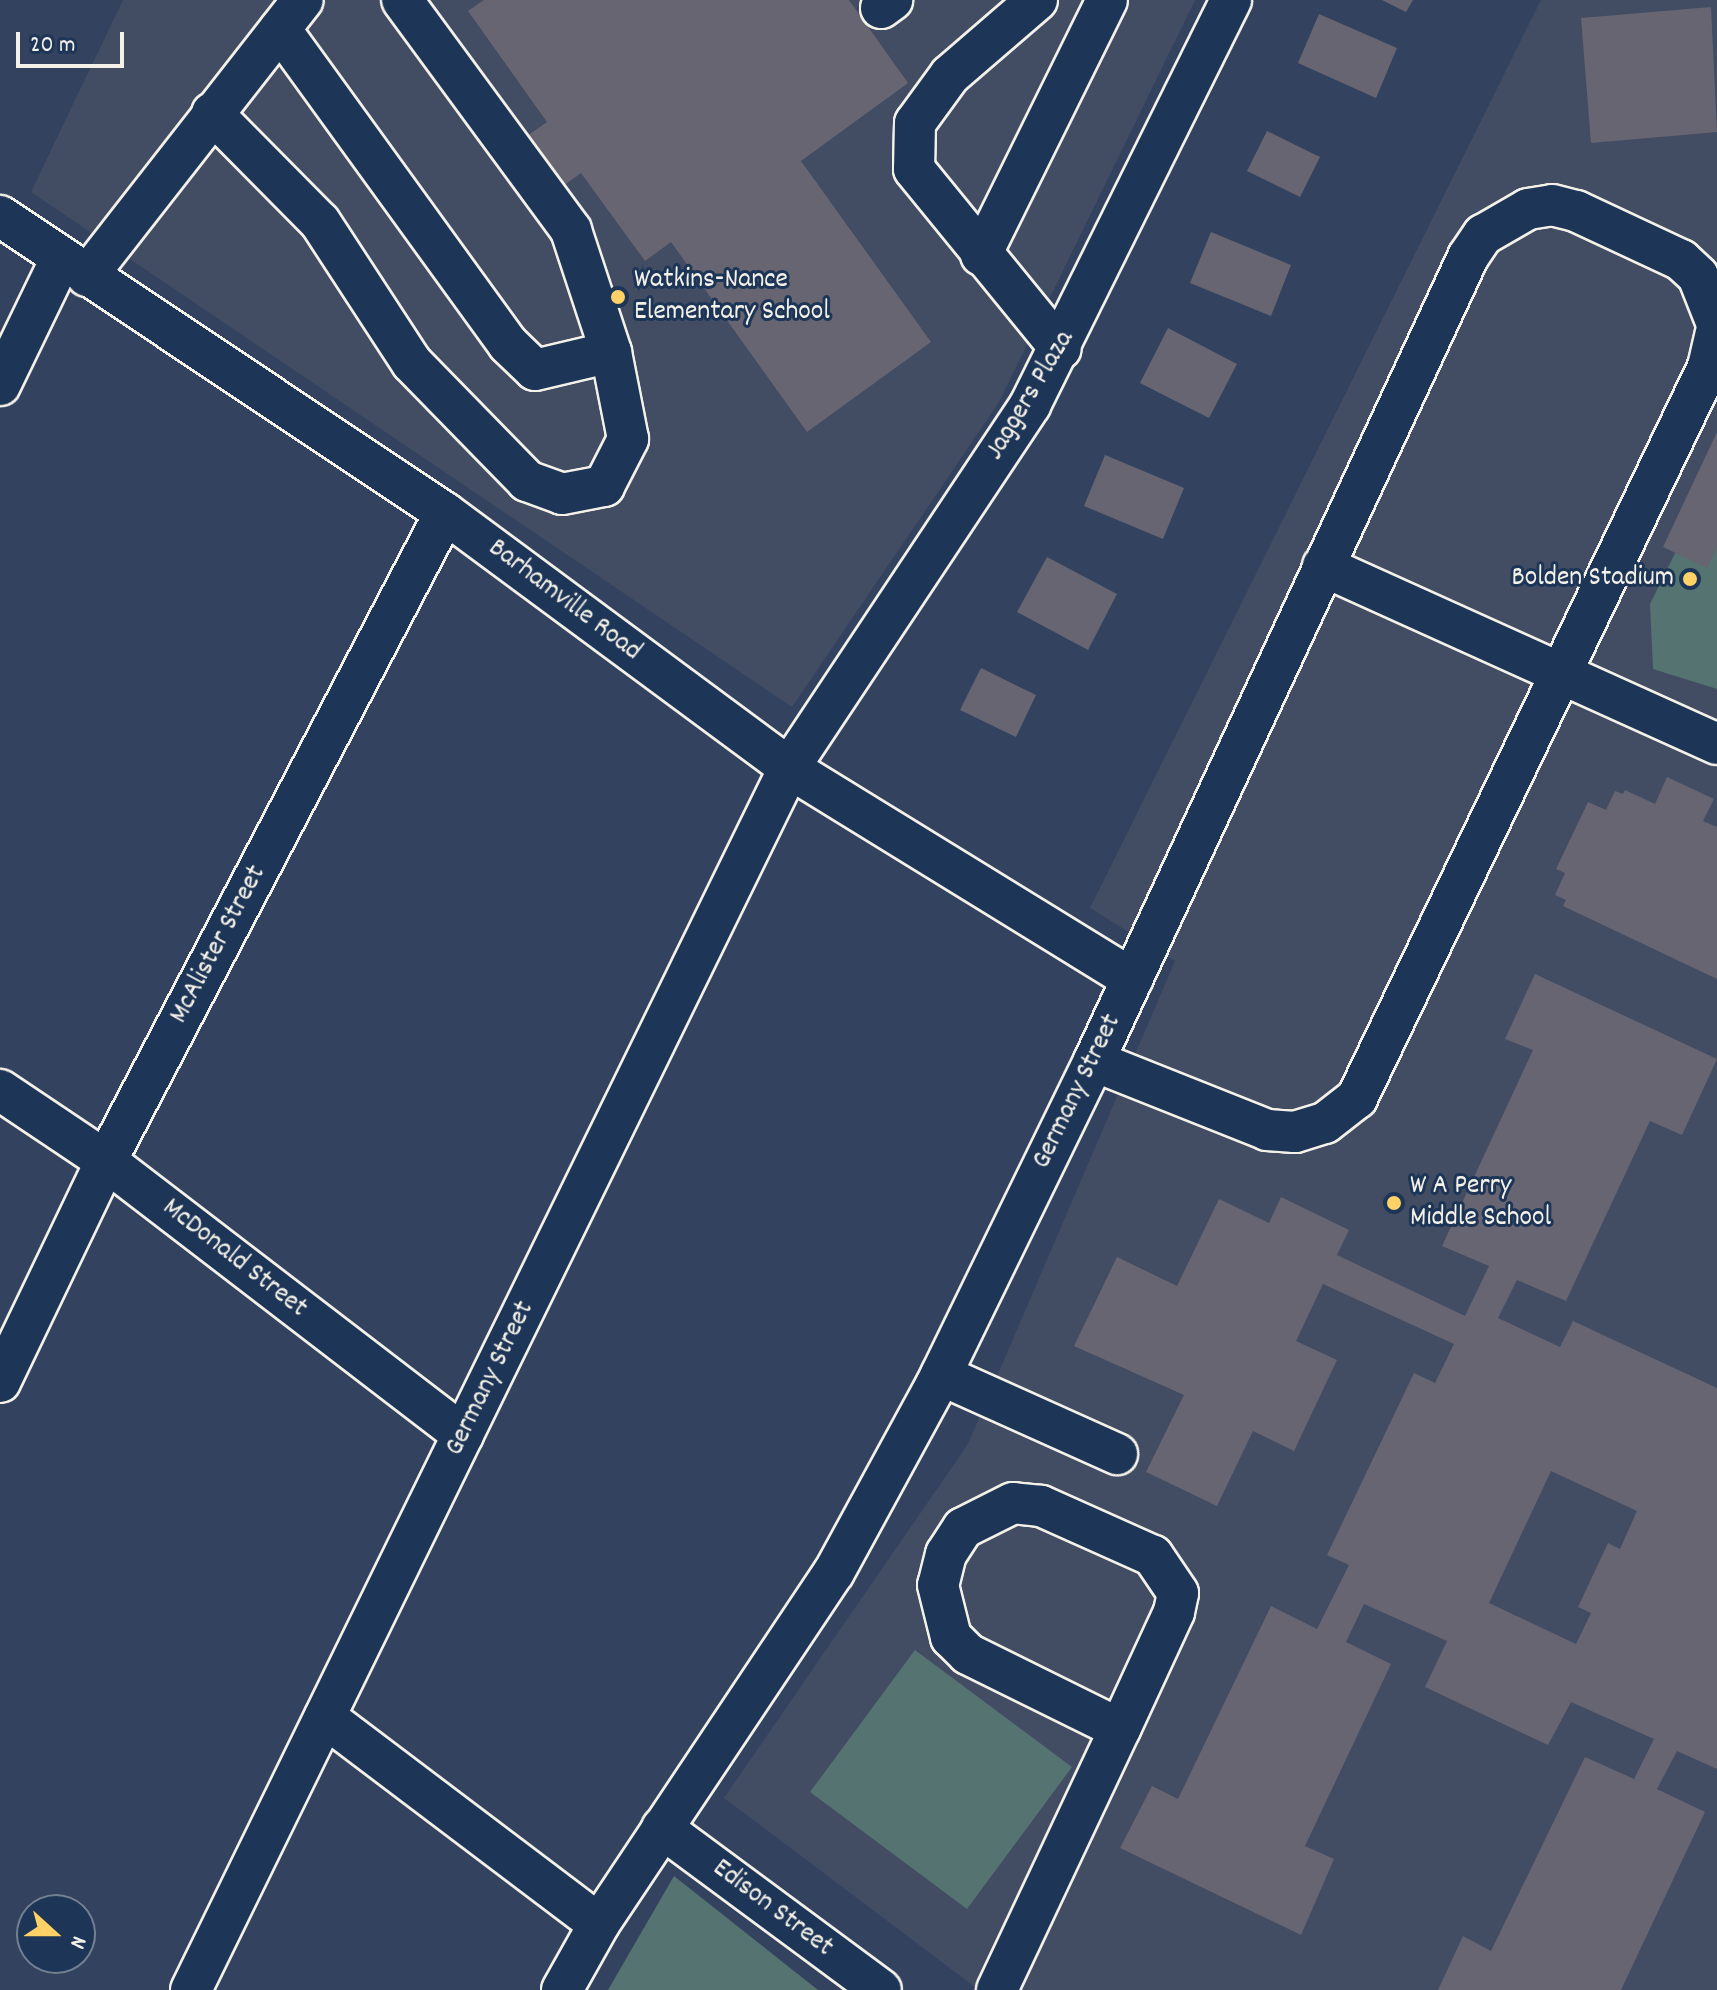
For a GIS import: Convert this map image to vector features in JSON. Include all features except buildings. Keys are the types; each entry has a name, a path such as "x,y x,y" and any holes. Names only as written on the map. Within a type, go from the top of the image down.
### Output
{"street":[{"path":"212,113 320,222 412,363 527,481 562,494 604,486 628,439 611,352 571,230 402,0"},
{"path":"1037,0 950,75 915,123 914,169 981,255 1061,349"},
{"path":"981,255 1107,0"},
{"name":"Jaggers Plaza","path":"789,768 1061,349 1231,0"},
{"path":"0,385 74,268 212,113 292,14 508,344 535,370 611,352"},
{"name":"Germany Street","path":"562,1990 599,1924 834,1572 941,1375 1094,1061 1468,257 1500,222 1528,209 1552,205 1602,223 1681,260 1698,276 1717,326"},
{"name":"Barhamville Road","path":"0,216 445,513 789,768 1132,979"},
{"path":"1094,1061 1267,1130 1295,1132 1340,1114 1357,1098 1708,367 1717,326"},
{"name":"McAlister Street","path":"0,1382 106,1161 445,513"},
{"path":"1323,566 1717,744"},
{"name":"Germany Street","path":"191,1990 789,768"},
{"name":"McDonald Street","path":"0,1090 106,1161 463,1435"},
{"path":"941,1375 1117,1454"},
{"path":"997,1990 1120,1729 1174,1612 1178,1593 1165,1567 1153,1556 1041,1506 1013,1503 963,1528 946,1554 938,1585 951,1637 968,1654 1120,1729"},
{"path":"325,1717 599,1924"},
{"name":"Edison Street","path":"662,1828 881,1990"}],"shaded area":[{"name":"Watkins-Nance Elementary School","path":"123,0 1195,0 999,402 792,707 31,192"},
{"name":"W A Perry Middle School","path":"1541,0 1717,0 1717,1990 979,1990 724,1798 968,1444 1175,961 1090,908"}],"green space":[{"name":"Bolden Stadium","path":"1717,468 1717,689 1653,669 1650,604"},
{"path":"915,1650 1072,1767 967,1909 810,1792"},
{"path":"674,1876 818,1990 608,1990"}],"place":[{"name":"Watkins-Nance Elementary School","path":"618,297"},
{"name":"Bolden Stadium","path":"1690,579"},
{"name":"W A Perry Middle School","path":"1394,1203"}]}
